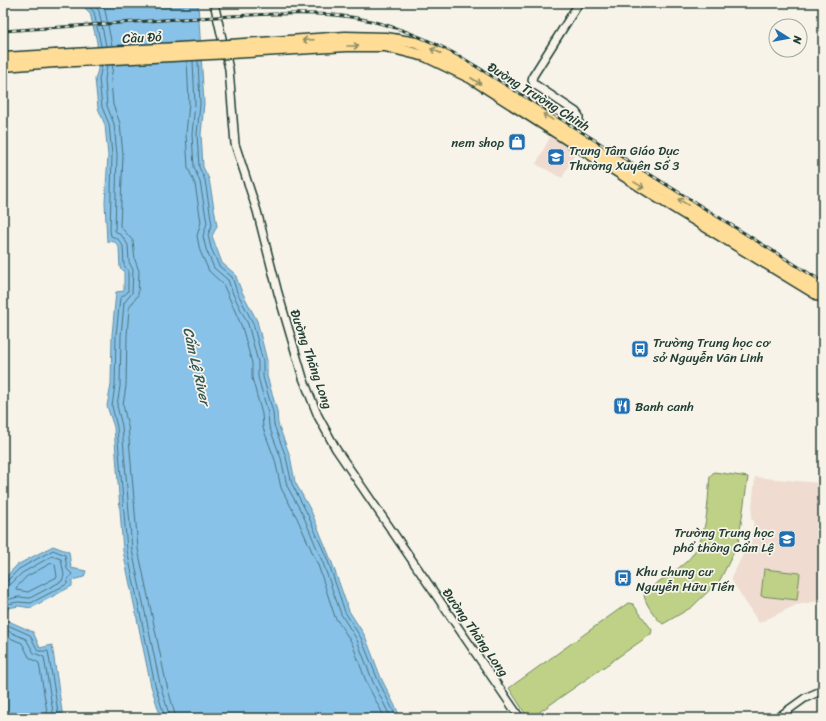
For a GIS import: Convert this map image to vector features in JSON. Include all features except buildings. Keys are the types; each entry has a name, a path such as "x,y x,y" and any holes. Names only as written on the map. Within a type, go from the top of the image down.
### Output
{"highway":[{"name":"Đường Trường Chinh","path":"230,49 362,37 386,38 417,44 448,56 823,289"},
{"name":"Đường Trường Chinh","path":"230,49 385,46 411,51 432,58 471,78 647,190 823,298"},
{"name":"Cầu Đỏ","path":"55,59 230,49"},
{"path":"3,58 55,59"},
{"path":"3,66 55,59"}],"street":[{"name":"Đường Thăng Long","path":"214,3 229,69 235,144 257,211 292,345 318,416 336,450 377,506 520,718"},
{"path":"572,132 579,122 579,116 576,112 534,84 532,80 533,76 579,3"},
{"path":"777,718 805,698 823,690"}],"shaded area":[{"name":"Trung Tâm Giáo Dục Thường Xuyên Số 3","path":"550,137 576,151 562,178 536,164"},
{"name":"Trường Trung học phổ thông Cẩm Lệ","path":"755,477 819,483 823,488 823,600 796,605 759,623 732,581 732,577 743,554 750,551 754,520 751,520"}],"green space":[{"path":"714,472 748,477 738,544 720,580 692,607 663,624 650,610 644,593 686,562 694,553 699,544 706,522 710,476"},
{"path":"764,569 800,573 797,600 761,596"},
{"path":"628,603 633,604 652,630 651,634 531,718 528,718 509,688"}],"water":[{"name":"Cẩm Lệ River","path":"80,3 198,3 204,104 201,134 203,167 209,179 217,226 212,236 222,263 235,274 241,290 257,321 267,361 267,376 277,411 278,424 290,456 295,482 311,511 331,560 349,611 365,636 381,678 401,718 161,718 151,686 123,551 114,427 107,406 111,385 112,335 116,292 124,291 124,271 120,268 119,247 115,242 107,241 105,202 108,156 105,125 98,108 95,79 98,70 97,42 90,13"},
{"path":"53,546 69,552 71,568 86,571 84,577 72,580 72,586 31,608 19,606 8,608 4,619 33,632 40,648 52,645 63,718 3,718 3,580 17,565"}],"railway":[{"path":"3,31 178,19 282,14 336,15 392,27 427,40 461,57 823,282"}],"place":[{"name":"nem shop","path":"517,142"},
{"name":"Trung Tâm Giáo Dục Thường Xuyên Số 3","path":"556,157"},
{"name":"Trường Trung học cơ sở Nguyễn Văn Linh","path":"640,349"},
{"name":"Banh canh","path":"622,406"},
{"name":"Trường Trung học phổ thông Cẩm Lệ","path":"787,539"},
{"name":"Khu chung cư Nguyễn Hữu Tiến","path":"623,578"}]}
